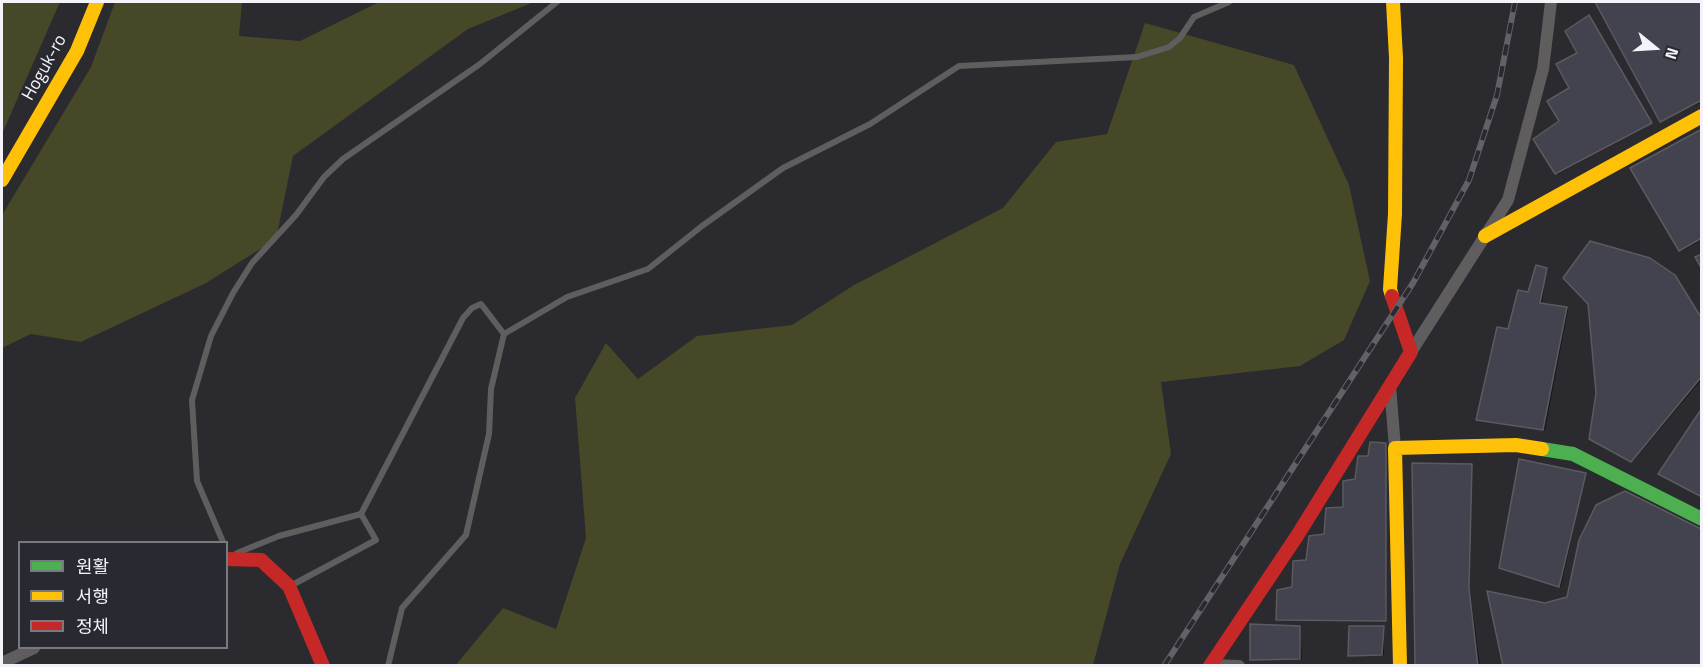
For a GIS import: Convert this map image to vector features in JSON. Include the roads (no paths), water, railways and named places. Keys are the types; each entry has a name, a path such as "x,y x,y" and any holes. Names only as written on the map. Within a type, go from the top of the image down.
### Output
{"street":[{"name":"Hoguk-ro","path":"2,159 64,51 85,2"},
{"name":"Hoguk-ro","path":"2,180 77,51 97,2"},
{"path":"1393,2 1396,58 1395,214 1390,289 1411,352"},
{"path":"1210,665 1297,536 1508,200 1543,69 1551,2"},
{"path":"1485,236 1701,116"},
{"path":"1390,386 1395,448 1400,666"},
{"path":"1395,448 1516,445 1574,454 1701,519"},
{"path":"228,556 261,560 289,586 323,666"},
{"path":"2,663 31,649"},
{"path":"1210,665 1239,666"}],"lane":[{"path":"222,541 197,481 192,400 211,336 233,293 252,263 296,214 324,177 343,159 480,64 556,2"},
{"path":"388,666 402,608 466,535 489,434 491,389 504,334 567,297 648,268 783,168 870,124 959,66 1137,57 1169,47 1180,38 1194,17 1229,2"},
{"path":"228,556 279,536 362,514 463,318 472,308 481,304 504,334"},
{"path":"289,586 376,540 362,514"}],"railway":[{"path":"1164,666 1413,283 1469,180 1497,95 1515,2"}]}
